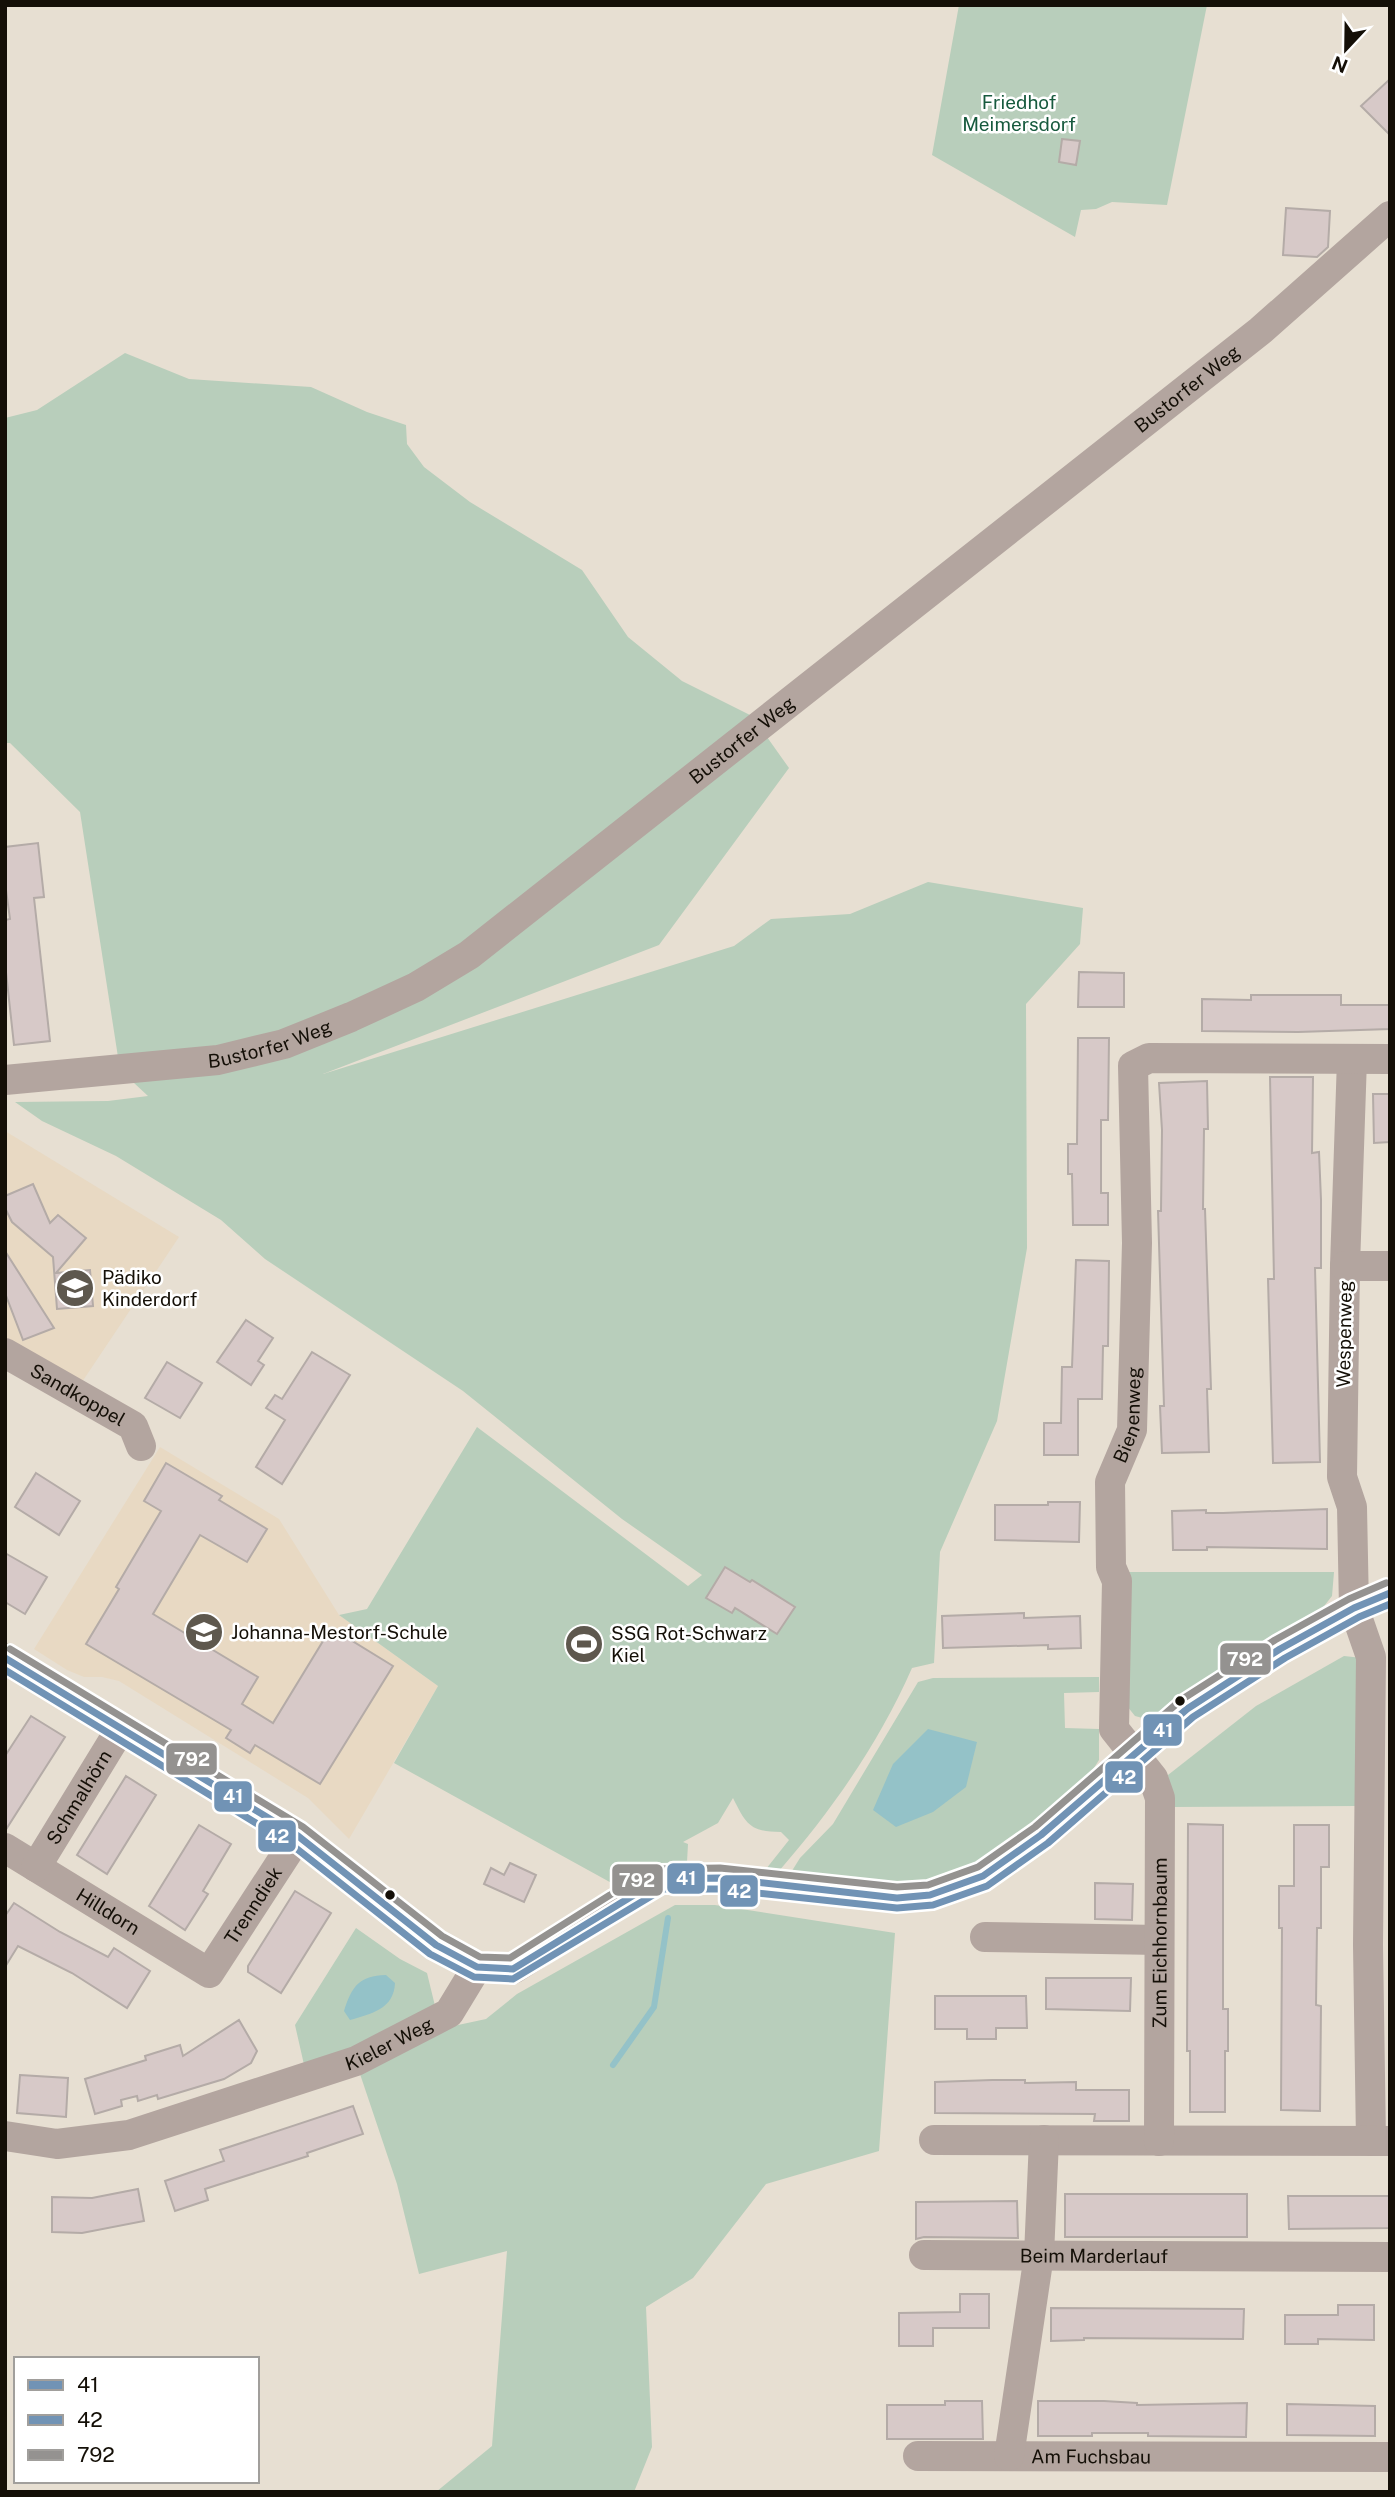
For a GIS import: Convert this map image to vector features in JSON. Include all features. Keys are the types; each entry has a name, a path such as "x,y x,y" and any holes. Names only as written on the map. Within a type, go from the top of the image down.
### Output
{"street":[{"name":"Bustorfer Weg","path":"5,1080 218,1060 284,1044 416,987 469,955 1261,331 1390,216"},
{"name":"Bienenweg","path":"1134,1755 1114,1729 1117,1581 1111,1567 1110,1482 1132,1430 1137,1243 1133,1066 1149,1058 1352,1059"},
{"path":"1352,1059 1390,1059"},
{"name":"Wespenweg","path":"1352,1059 1342,1477 1352,1507 1354,1608 1371,1657 1379,1751 1380,2141"},
{"path":"1345,1266 1390,1266"},
{"name":"Sandkoppel","path":"5,1353 133,1426 141,1446"},
{"path":"5,1658 298,1836 436,1945 477,1967 513,1969 660,1879 719,1878 897,1898 930,1895 983,1876 1041,1835 1187,1709 1280,1649 1354,1608 1390,1593"},
{"name":"Schmalhörn","path":"36,1867 121,1728"},
{"name":"Zum Eichhornbaum","path":"1134,1755 1153,1778 1160,1798 1159,2141"},
{"name":"Trenndiek","path":"209,1973 298,1836"},
{"name":"Hilldorn","path":"5,1848 209,1973"},
{"path":"985,1937 1158,1940"},
{"name":"Kieler Weg","path":"5,2136 57,2144 129,2135 356,2061 449,2013 477,1967"},
{"path":"934,2140 1380,2141"},
{"path":"1009,2456 1039,2255 1044,2140"},
{"name":"Beim Marderlauf","path":"924,2255 1390,2257"},
{"name":"Am Fuchsbau","path":"918,2456 1390,2457"}],"shaded area":[{"name":"Pädiko Kinderdorf","path":"5,1131 179,1237 80,1385 5,1338"},
{"name":"Johanna-Mestorf-Schule","path":"160,1447 279,1519 339,1615 438,1686 349,1839 308,1798 119,1681 84,1677 67,1670 34,1649"}],"green space":[{"name":"Friedhof Meimersdorf","path":"959,5 1207,5 1167,205 1112,202 1096,209 1081,210 1075,237 932,155"},
{"path":"125,353 189,379 311,387 367,412 406,425 407,444 424,467 470,502 582,570 628,637 682,681 752,716 789,768 659,945 323,1074 734,946 771,919 850,914 928,882 1083,908 1080,944 1026,1004 1027,1248 997,1421 940,1552 934,1663 912,1668 885,1723 853,1775 818,1824 779,1871 766,1869 789,1840 781,1832 762,1830 750,1825 733,1798 718,1823 683,1842 688,1844 687,1862 660,1869 617,1886 394,1763 438,1686 339,1615 367,1609 477,1427 688,1586 702,1575 622,1519 463,1391 265,1259 221,1220 116,1156 42,1121 15,1102 108,1101 148,1096 120,1070 80,812 10,743 5,743 5,418 37,410"},
{"path":"1125,1572 1334,1572 1332,1596 1321,1610 1228,1664 1150,1720 1135,1716 1127,1706"},
{"path":"1344,1656 1362,1658 1356,1806 1171,1807 1168,1775 1256,1706"},
{"path":"1099,1677 1099,1692 1064,1693 1065,1728 1099,1729 1099,1760 1082,1787 978,1867 902,1891 790,1874 800,1858 833,1824 918,1682 933,1678"},
{"path":"675,1905 715,1905 895,1933 879,2151 766,2184 693,2278 646,2307 652,2447 634,2492 436,2492 492,2446 507,2251 419,2274 397,2184 360,2074 444,2028 486,2019 517,1994"},
{"path":"356,1928 400,1959 427,1973 436,2010 305,2069 295,2025"}],"water":[{"path":"928,1729 977,1742 966,1787 933,1812 896,1827 873,1810 893,1764"},
{"path":"386,1975 395,1983 391,1999 380,2009 350,2020 344,2011 358,1984 369,1978"}],"building":[{"path":"1390,79 1390,135 1361,106"},
{"path":"1062,139 1080,141 1076,165 1059,162"},
{"path":"1286,208 1330,211 1328,247 1317,257 1283,255"},
{"path":"38,843 44,897 34,898 50,1041 14,1045 5,963 5,920 10,919 5,883 5,847"},
{"path":"1079,972 1124,973 1124,1007 1078,1007"},
{"path":"1251,995 1341,995 1341,1005 1390,1005 1390,1029 1202,1031 1202,999 1251,1000"},
{"path":"1078,1038 1109,1038 1108,1120 1101,1120 1101,1193 1108,1193 1108,1225 1073,1225 1072,1174 1068,1174 1068,1144 1077,1144"},
{"path":"1270,1077 1313,1077 1312,1153 1319,1152 1321,1200 1321,1268 1315,1268 1320,1462 1273,1463 1268,1279 1274,1279"},
{"path":"1207,1081 1208,1129 1204,1129 1203,1209 1211,1389 1207,1389 1209,1452 1162,1453 1160,1406 1164,1406 1158,1211 1161,1211 1162,1130 1159,1083"},
{"path":"1373,1094 1390,1094 1390,1142 1374,1143"},
{"path":"33,1184 50,1223 58,1215 86,1238 56,1273 90,1270 93,1306 57,1309 53,1257 12,1222 5,1208 5,1196"},
{"path":"5,1251 54,1328 23,1340 5,1293"},
{"path":"1076,1260 1109,1261 1108,1346 1103,1346 1102,1399 1078,1399 1078,1455 1044,1455 1044,1423 1061,1423 1062,1367 1072,1367"},
{"path":"246,1320 273,1338 258,1361 264,1365 251,1385 217,1362"},
{"path":"312,1352 350,1375 282,1484 256,1467 285,1420 266,1408 275,1395 282,1399"},
{"path":"167,1362 202,1383 180,1418 145,1398"},
{"path":"166,1463 222,1496 219,1500 267,1529 247,1562 200,1535 153,1614 258,1677 242,1704 273,1723 331,1628 393,1666 320,1784 255,1745 250,1753 226,1738 231,1730 86,1644 161,1511 144,1501"},
{"path":"36,1473 80,1501 59,1535 15,1507"},
{"path":"1048,1502 1080,1502 1079,1542 995,1540 995,1505 1048,1505"},
{"path":"1327,1509 1327,1549 1207,1547 1207,1550 1173,1550 1172,1511 1206,1510 1206,1513 1223,1513"},
{"path":"5,1553 47,1577 25,1614 5,1602"},
{"path":"725,1567 750,1582 752,1580 795,1607 777,1634 735,1608 732,1613 706,1598"},
{"path":"1024,1613 1024,1618 1080,1616 1081,1648 1048,1649 1048,1645 943,1648 942,1616"},
{"path":"31,1716 65,1737 5,1831 5,1756"},
{"path":"126,1776 156,1795 107,1874 77,1855"},
{"path":"1188,1824 1223,1825 1223,2009 1228,2009 1225,2112 1190,2112 1190,2051 1187,2051"},
{"path":"199,1825 231,1844 203,1891 208,1894 185,1930 149,1906"},
{"path":"1294,1825 1329,1825 1329,1867 1321,1867 1321,1928 1317,1928 1316,2005 1321,2006 1320,2111 1281,2110 1282,1928 1279,1928 1279,1886 1294,1886"},
{"path":"510,1863 536,1875 524,1902 484,1884 491,1868 504,1875"},
{"path":"1095,1883 1133,1884 1132,1920 1095,1919"},
{"path":"295,1891 331,1913 281,1993 248,1972 248,1966"},
{"path":"14,1903 60,1932 108,1957 114,1948 150,1971 127,2008 72,1973 18,1946 5,1967 5,1916"},
{"path":"1046,1978 1131,1978 1130,2011 1046,2009"},
{"path":"935,1996 1026,1996 1027,2028 996,2028 996,2039 967,2039 967,2029 935,2029"},
{"path":"239,2020 257,2051 251,2063 224,2079 158,2099 157,2095 138,2101 137,2096 121,2100 122,2106 95,2114 85,2079 146,2060 145,2056 180,2045 183,2056"},
{"path":"20,2075 68,2078 66,2117 17,2113"},
{"path":"1025,2080 1025,2083 1076,2082 1076,2090 1129,2090 1129,2121 1094,2121 1095,2114 935,2113 935,2082"},
{"path":"353,2106 363,2134 307,2153 308,2156 205,2189 208,2200 175,2211 165,2181 224,2161 220,2150"},
{"path":"138,2189 144,2221 82,2233 52,2232 52,2197 92,2198"},
{"path":"1065,2194 1247,2194 1247,2237 1065,2237"},
{"path":"1288,2196 1390,2196 1390,2228 1289,2229"},
{"path":"1017,2201 1018,2238 916,2239 916,2202"},
{"path":"960,2294 989,2294 989,2328 933,2328 933,2346 899,2346 899,2313 960,2312"},
{"path":"1338,2305 1374,2305 1374,2340 1318,2339 1318,2344 1285,2344 1285,2315 1338,2315"},
{"path":"1051,2308 1244,2309 1243,2339 1084,2338 1051,2341"},
{"path":"945,2401 982,2401 983,2439 887,2439 887,2405 945,2405"},
{"path":"1038,2401 1104,2401 1137,2405 1247,2403 1246,2437 1148,2436 1148,2433 1038,2436"},
{"path":"1287,2404 1375,2406 1375,2436 1287,2435"}],"waterway":[{"path":"613,2065 654,2007 668,1918"}],"transit line":[{"name":"792","path":"10,1649 303,1827 442,1936 480,1957 510,1958 610,1895 658,1869 720,1868 897,1887 928,1885 978,1867 1035,1827 1181,1700 1275,1640 1349,1599 1386,1583"},
{"name":"41","path":"5,1658 298,1836 436,1945 477,1967 513,1969 660,1879 719,1878 897,1898 930,1895 983,1876 1041,1835 1187,1709 1280,1649 1354,1608 1390,1593"},
{"name":"42","path":"5,1670 292,1845 430,1954 474,1977 513,1979 663,1889 719,1889 897,1908 933,1905 987,1886 1048,1843 1193,1717 1285,1658 1359,1617 1390,1604"}],"place":[{"name":"Pädiko Kinderdorf","path":"75,1288"},
{"name":"Johanna-Mestorf-Schule","path":"204,1632"},
{"name":"SSG Rot-Schwarz Kiel","path":"584,1644"}]}
